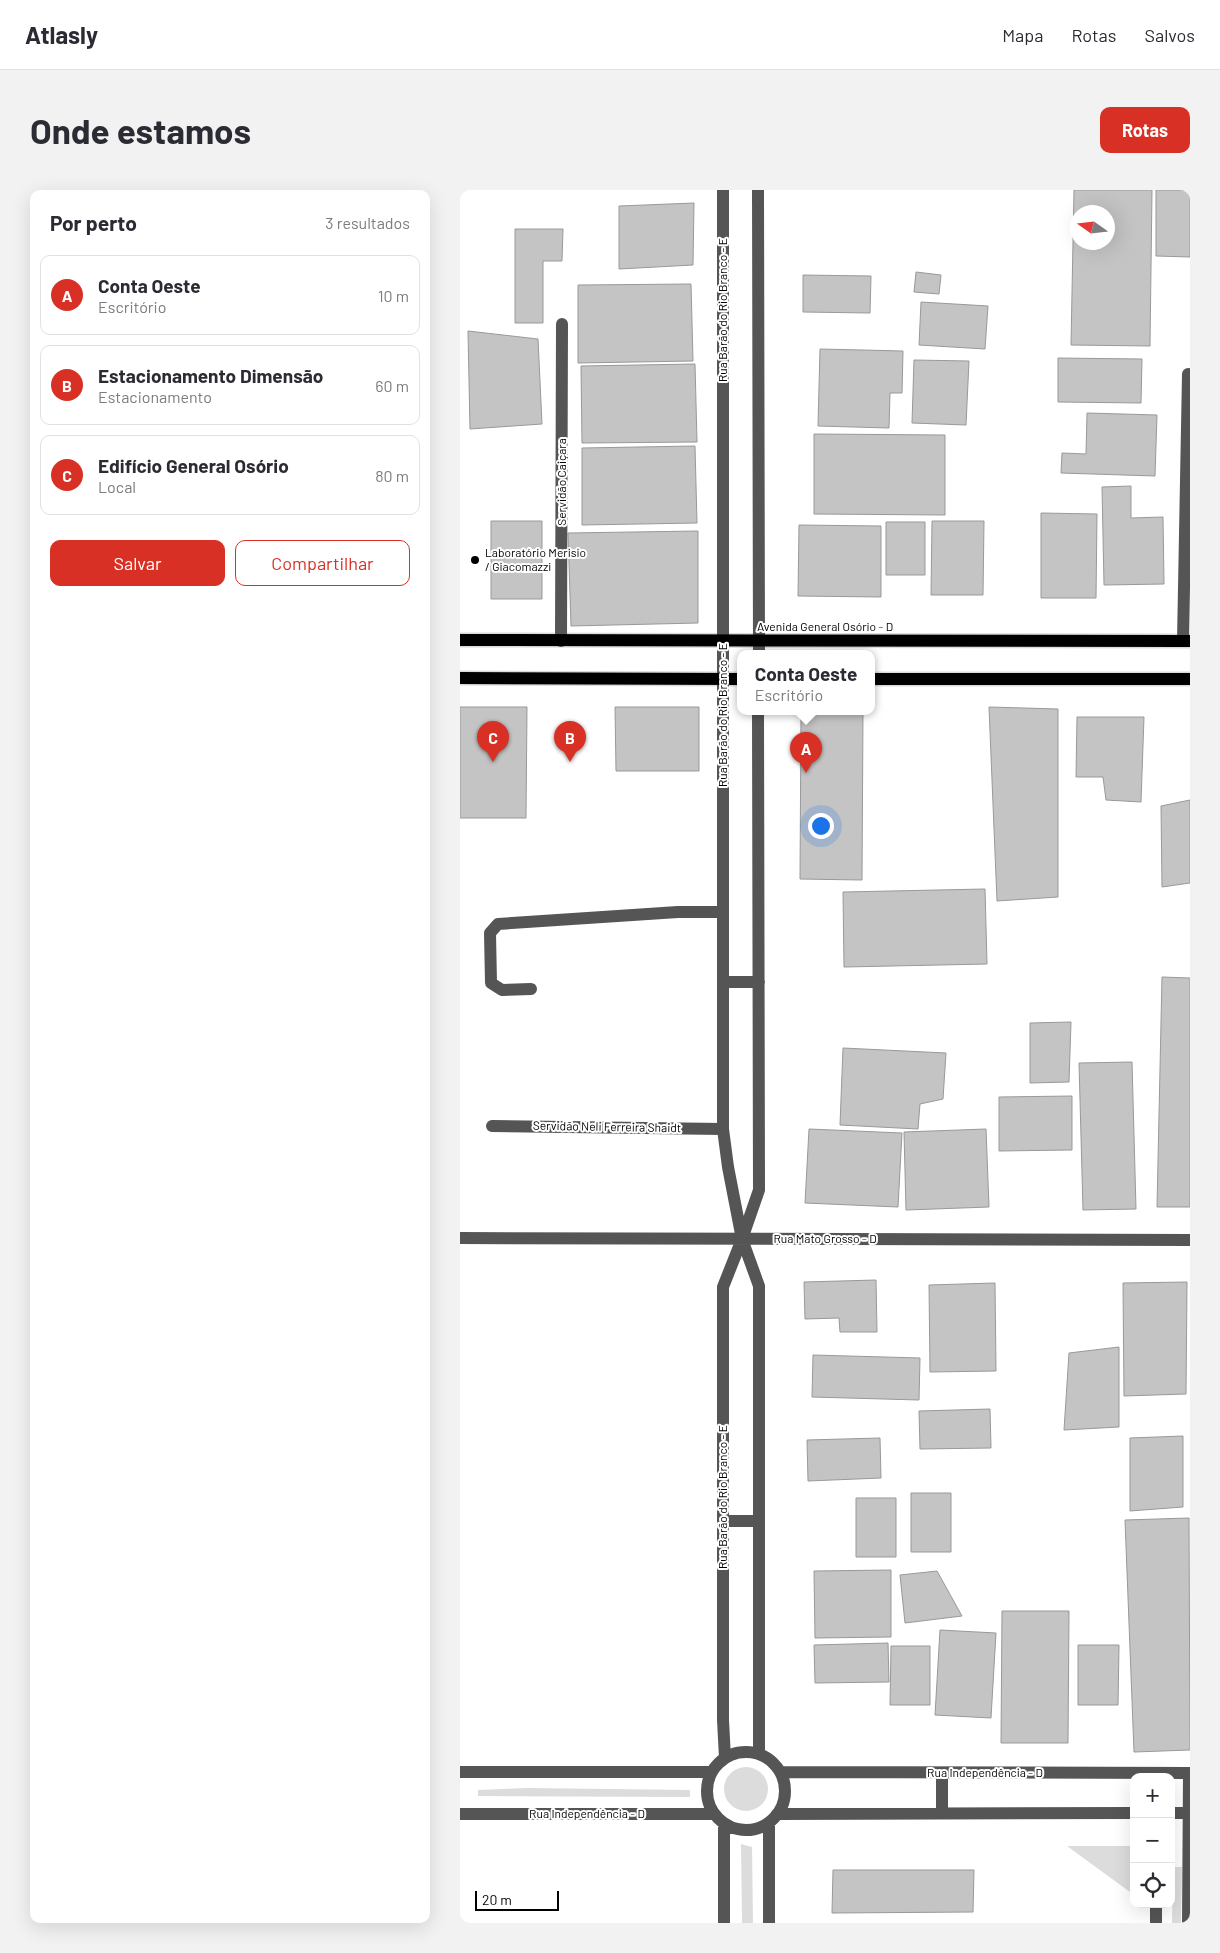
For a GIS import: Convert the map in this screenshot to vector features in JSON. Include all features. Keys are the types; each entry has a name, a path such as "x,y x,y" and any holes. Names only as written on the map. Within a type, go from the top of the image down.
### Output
{"main road":[{"name":"Avenida General Osório - D","path":"460,640 1186,641"},
{"path":"460,678 737,679"},
{"path":"875,679 1190,679"}],"street":[{"name":"Rua Barão do Rio Branco - E","path":"723,190 723,1129 728,1167 742,1239 760,1286 759,1754"},
{"path":"758,190 758,650"},
{"name":"Servidão Caiçara","path":"561,641 562,324"},
{"path":"1186,641 1188,374"},
{"name":"Rua Barão do Rio Branco - E","path":"725,1758 723,1287 759,1190 758,715"},
{"path":"531,989 502,990 491,983 490,933 498,924 678,912 722,912"},
{"path":"723,982 759,982"},
{"name":"Servidão Neli Ferreira Shaidt","path":"492,1126 723,1129"},
{"name":"Rua Mato Grosso - D","path":"460,1238 1190,1240"},
{"path":"723,1521 759,1520"},
{"path":"769,1923 773,1819 784,1798 785,1789 780,1772 771,1761 759,1754 745,1752 725,1758 708,1778 707,1800 714,1814 724,1824 741,1830 751,1830 773,1819 942,1813 1130,1813"},
{"path":"460,1772 712,1772"},
{"name":"Rua Independência - D","path":"780,1772 1130,1775"},
{"path":"942,1773 942,1813"},
{"path":"1188,1923 1190,1773"},
{"name":"Rua Independência - D","path":"1175,1774 1190,1773"},
{"path":"1175,1813 1189,1813"},
{"name":"Rua Independência - D","path":"460,1814 714,1814"},
{"path":"724,1824 724,1923"},
{"path":"1156,1908 1156,1923"}],"shaded area":[{"path":"750,1767 762,1773 767,1780 767,1798 762,1805 755,1810 742,1811 734,1808 727,1801 724,1785 727,1777 734,1770"},
{"path":"526,1788 690,1790 690,1797 478,1796 478,1790"},
{"path":"741,1844 752,1847 753,1923 742,1923"},
{"path":"1067,1846 1130,1846 1130,1892"},
{"path":"1175,1867 1182,1867 1181,1923 1172,1923 1172,1908 1175,1908"}],"building":[{"path":"1074,190 1152,190 1150,346 1071,345 1073,250 1115,250 1115,205 1074,205"},
{"path":"1156,190 1190,190 1190,257 1156,256"},
{"path":"694,203 693,265 619,269 619,206"},
{"path":"515,229 563,229 562,261 543,261 543,323 515,323"},
{"path":"916,272 941,275 939,294 914,292"},
{"path":"803,275 871,276 870,313 803,312"},
{"path":"691,284 693,361 578,363 578,285"},
{"path":"921,302 988,306 985,349 919,345"},
{"path":"468,331 538,339 542,424 470,429"},
{"path":"820,349 903,351 902,393 890,393 889,428 818,426"},
{"path":"1058,358 1142,359 1141,403 1058,402"},
{"path":"914,360 969,361 966,425 912,423"},
{"path":"695,364 697,442 582,443 581,366"},
{"path":"1087,413 1157,415 1155,476 1061,473 1062,453 1086,454"},
{"path":"814,434 945,435 945,515 814,514"},
{"path":"695,446 697,523 582,525 582,448"},
{"path":"1131,486 1131,518 1163,517 1164,584 1104,585 1102,487"},
{"path":"1041,513 1097,514 1096,598 1041,598"},
{"path":"491,521 542,521 542,599 491,599"},
{"path":"932,521 984,521 983,595 931,595"},
{"path":"886,522 925,522 925,575 886,575"},
{"path":"799,525 881,526 881,597 798,596"},
{"path":"698,531 698,623 571,626 568,533"},
{"path":"460,707 527,707 526,818 460,818"},
{"path":"615,707 699,707 699,771 616,771"},
{"path":"989,707 1058,709 1058,897 997,901"},
{"path":"801,715 863,715 862,880 800,879"},
{"path":"1077,717 1144,717 1141,802 1106,800 1103,777 1076,777"},
{"path":"1190,800 1190,883 1162,887 1161,806"},
{"path":"985,889 987,964 844,967 843,892"},
{"path":"1162,977 1190,978 1190,1207 1157,1207"},
{"path":"1071,1022 1069,1082 1030,1083 1030,1023"},
{"path":"843,1048 946,1053 943,1099 920,1104 918,1129 840,1125"},
{"path":"1132,1062 1136,1209 1083,1210 1079,1063"},
{"path":"1072,1096 1072,1150 999,1151 999,1097"},
{"path":"809,1129 902,1133 898,1207 805,1203"},
{"path":"986,1129 989,1207 906,1210 904,1132"},
{"path":"876,1280 877,1332 840,1332 839,1318 805,1319 804,1282"},
{"path":"1187,1282 1186,1394 1124,1396 1123,1283"},
{"path":"995,1283 996,1371 930,1372 929,1285"},
{"path":"1119,1347 1119,1427 1064,1430 1069,1353"},
{"path":"813,1355 920,1358 919,1400 812,1397"},
{"path":"990,1409 991,1448 920,1449 919,1411"},
{"path":"1183,1436 1183,1507 1130,1511 1130,1438"},
{"path":"880,1438 881,1478 808,1481 807,1440"},
{"path":"911,1493 951,1493 951,1552 911,1552"},
{"path":"856,1498 896,1498 896,1557 856,1557"},
{"path":"1189,1518 1190,1750 1134,1752 1125,1520"},
{"path":"891,1570 891,1637 815,1638 814,1571"},
{"path":"937,1571 962,1616 905,1623 900,1575"},
{"path":"1002,1611 1069,1611 1068,1743 1001,1743"},
{"path":"940,1630 996,1633 991,1718 935,1715"},
{"path":"888,1643 889,1682 815,1683 814,1645"},
{"path":"1078,1645 1119,1645 1118,1705 1078,1705"},
{"path":"891,1646 930,1646 930,1705 890,1705"},
{"path":"833,1870 974,1870 973,1912 832,1913"}],"place":[{"name":"Laboratório Merisio / Giacomazzi","path":"475,560"},
{"name":"Edifício General Osório","path":"493,762"},
{"name":"Estacionamento Dimensão","path":"570,762"},
{"name":"Conta Oeste","path":"806,773"}]}
